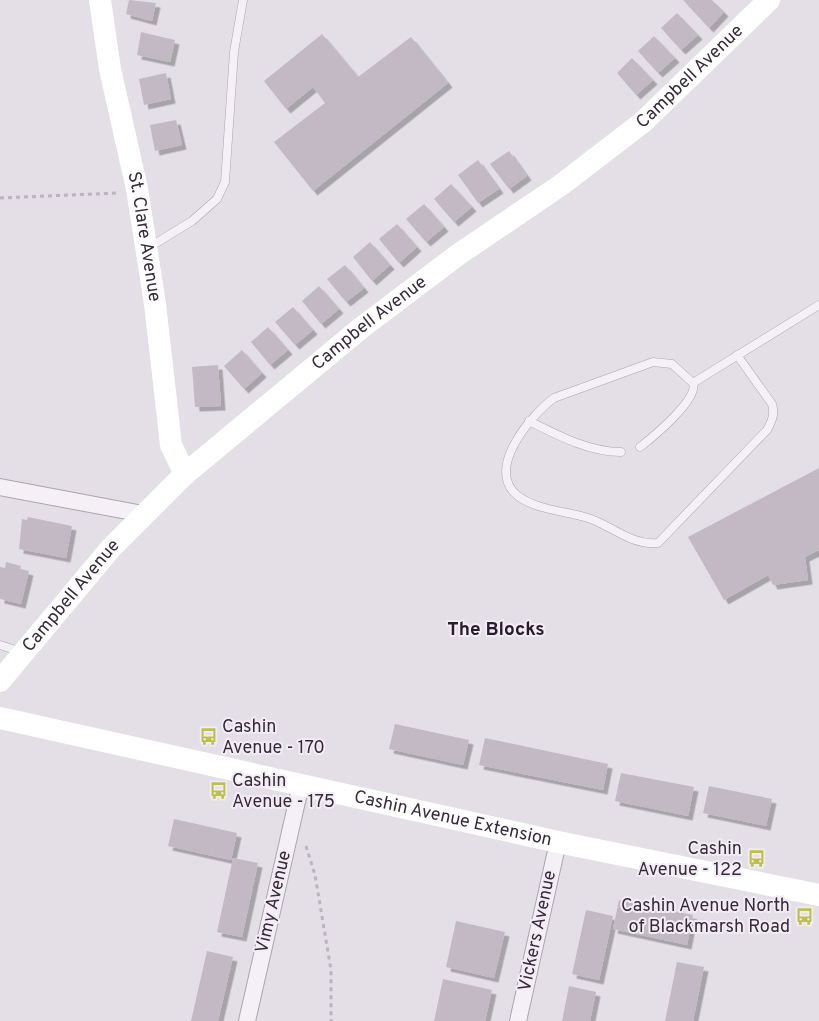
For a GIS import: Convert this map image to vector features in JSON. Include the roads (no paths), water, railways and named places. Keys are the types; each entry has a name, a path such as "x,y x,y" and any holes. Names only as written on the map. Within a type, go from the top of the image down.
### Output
{"street":[{"name":"St. Clare Avenue","path":"100,0 110,69 137,189 155,304 171,444 185,474"},
{"name":"Campbell Avenue","path":"0,681 143,514 185,474 361,328 459,254 561,185 643,122 769,0"},
{"path":"0,486 143,514"},
{"name":"Cashin Avenue Extension","path":"0,718 558,842 819,895"},
{"name":"Vimy Avenue","path":"247,1021 301,784"},
{"name":"Vickers Avenue","path":"518,1021 558,842"}],"lane":[{"path":"146,249 192,221 217,199 225,182 234,52 243,0"},
{"path":"693,383 819,305"},
{"path":"640,447 688,401 694,391 693,383 679,367 672,364 653,362 554,398 542,407 529,421 515,441 507,469 512,490 519,497 532,503 589,518 641,543 658,543 771,424 774,413 772,404 737,355"},
{"path":"529,421 558,436 599,450 621,452"},
{"path":"0,645 23,652"}],"place":[{"name":"Cashin Avenue - 170","path":"208,737"},
{"name":"Cashin Avenue - 175","path":"218,791"},
{"name":"Cashin Avenue - 122","path":"756,859"},
{"name":"Cashin Avenue North of Blackmarsh Road","path":"804,916"}],"district":[{"name":"The Blocks","path":"496,630"}]}
